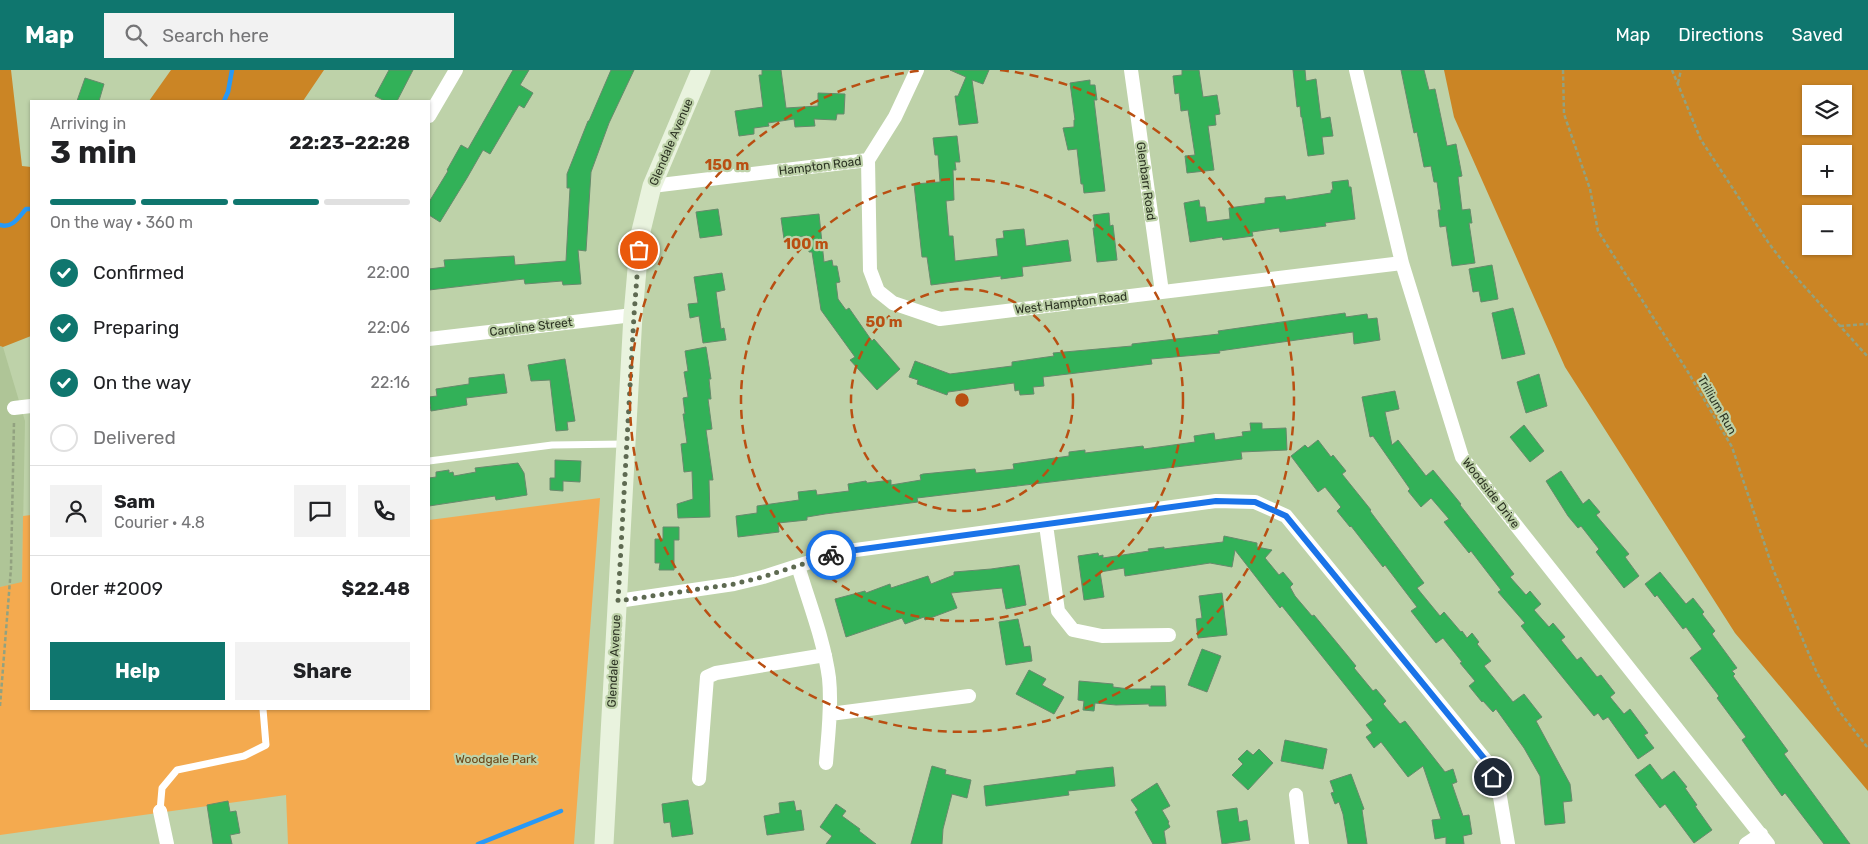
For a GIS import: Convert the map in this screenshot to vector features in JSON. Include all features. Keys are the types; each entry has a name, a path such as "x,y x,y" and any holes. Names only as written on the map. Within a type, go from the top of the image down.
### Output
{"main road":[{"name":"Glendale Avenue","path":"604,844 626,444 640,235 652,186 701,70"}],"street":[{"path":"430,114 456,70"},
{"path":"868,160 895,118 917,70"},
{"name":"Glenbarr Road","path":"1131,70 1162,292"},
{"name":"Woodside Drive","path":"1356,70 1402,263 1462,458 1764,839"},
{"name":"Hampton Road","path":"652,186 868,160"},
{"name":"West Hampton Road","path":"868,160 870,270 878,291 893,303 940,319 1402,263"},
{"name":"Caroline Street","path":"430,339 634,315"},
{"path":"14,408 30,406"},
{"path":"618,601 734,584 841,552 1216,501 1255,502 1286,516 1487,762 1499,792 1508,844"},
{"path":"1046,525 1058,611 1073,630 1102,636 1169,635"},
{"path":"798,566 825,655 829,680 830,714 826,763"},
{"path":"699,779 707,677 716,673 825,655"},
{"path":"830,714 970,696"},
{"path":"1296,795 1302,844"},
{"path":"160,811 167,844"},
{"path":"1746,844 1764,839"}],"lane":[{"path":"430,461 552,445 626,444"},
{"path":"160,811 162,788 177,770 244,756 266,745 263,710"}],"path":[{"name":"Trillium Run","path":"1563,70 1564,114 1590,189 1598,231 1688,372 1732,447 1773,569 1817,673 1839,710 1868,748"},
{"path":"1672,70 1701,140 1768,242 1786,266 1868,357"},
{"path":"1678,84 1681,70"},
{"path":"1840,326 1868,324"},
{"path":"0,706 12,568 14,408"}],"shaded area":[{"path":"0,70 11,70 22,166 30,167 30,336 3,347 0,346"},
{"path":"171,70 324,70 304,100 150,100"},
{"path":"1444,70 1868,70 1868,791 1735,633 1565,367 1454,117"},
{"path":"0,346 3,347 25,421 22,583 0,587"}],"green space":[{"name":"Woodgale Park","path":"600,498 574,844 288,844 286,795 0,835 0,587 22,582 23,516 30,515 30,710 430,710 430,520"}],"building":[{"path":"389,70 413,70 398,100 383,100 375,96"},
{"path":"513,70 529,70 520,85 533,93 524,108 519,105 490,154 483,150 440,222 430,216 430,200 461,145 468,149"},
{"path":"611,70 634,70 609,123 591,172 586,251 578,250 581,284 563,285 562,281 525,284 524,279 430,290 430,269 445,267 444,260 514,256 515,265 566,261 570,188 567,188 567,174"},
{"path":"762,70 781,70 786,108 818,106 818,93 845,94 844,114 837,114 836,120 814,119 815,126 795,127 794,119 768,123 769,126 754,128 754,134 739,136 735,111 763,107 759,75 762,75"},
{"path":"950,70 989,70 983,84 972,80 978,123 959,125 955,96 958,96 966,77"},
{"path":"1182,70 1199,70 1203,97 1217,95 1220,114 1215,115 1216,125 1208,126 1214,170 1187,173 1185,156 1195,155 1188,110 1181,111 1179,93 1175,94 1173,76 1182,75"},
{"path":"1293,70 1305,70 1306,81 1316,79 1321,119 1330,117 1333,136 1322,137 1324,154 1308,156 1300,106 1297,107"},
{"path":"1401,70 1424,70 1429,90 1435,89 1447,146 1456,144 1462,176 1458,177 1462,210 1470,209 1472,223 1469,223 1475,263 1452,266 1446,226 1440,227 1438,210 1441,210 1437,182 1434,182 1431,166 1424,167 1417,132 1414,133"},
{"path":"85,78 104,84 99,100 77,100"},
{"path":"1090,80 1090,85 1095,85 1097,100 1094,100 1105,191 1084,193 1083,184 1081,184 1077,149 1068,150 1063,128 1074,127 1075,120 1070,83"},
{"path":"957,136 960,162 955,162 956,170 953,170 954,200 946,201 949,236 953,236 955,261 998,256 996,239 1004,238 1003,231 1024,229 1026,246 1068,240 1071,261 1022,267 1023,276 1001,279 1001,276 931,285 927,257 922,257 914,184 940,182 938,155 935,155 933,138"},
{"path":"1348,180 1349,187 1351,187 1355,219 1325,223 1326,226 1280,232 1279,228 1252,232 1253,236 1223,240 1222,237 1190,242 1184,203 1199,200 1200,207 1205,207 1207,222 1230,219 1229,208 1265,203 1265,198 1285,196 1286,200 1331,193 1331,190 1333,190 1332,182"},
{"path":"718,209 722,235 700,238 696,212"},
{"path":"1109,213 1110,226 1113,225 1117,260 1097,262 1093,215"},
{"path":"819,214 824,262 832,260 833,266 837,266 840,282 836,283 838,299 846,310 849,308 872,341 874,339 900,369 877,390 850,360 855,357 821,310 812,252 809,252 807,236 784,239 781,218"},
{"path":"1492,265 1498,299 1481,302 1479,291 1473,292 1469,269"},
{"path":"722,273 725,290 716,292 721,329 724,328 726,340 703,343 699,316 690,318 688,304 698,303 694,277"},
{"path":"1513,308 1525,354 1502,359 1492,313"},
{"path":"1345,313 1346,317 1367,314 1368,319 1377,318 1380,340 1354,344 1353,332 1219,351 1220,353 1151,359 1152,364 1043,377 1044,386 1033,387 1034,394 1020,395 1019,390 1015,391 1014,383 948,392 947,395 917,384 918,380 909,377 915,361 950,374 1012,366 1012,362 1054,356 1053,353 1132,346 1132,344 1219,334 1218,331"},
{"path":"706,347 711,379 709,379 711,399 708,399 712,429 706,430 713,480 709,480 710,517 678,518 677,504 693,499 692,471 684,472 681,444 687,443 683,414 685,414 683,398 688,397 684,372 688,371 685,351"},
{"path":"565,359 575,421 567,422 568,430 556,431 550,380 531,381 528,365"},
{"path":"504,374 507,393 466,398 467,405 431,411 430,397 437,396 436,389 469,384 469,378"},
{"path":"1539,374 1547,406 1526,413 1517,382"},
{"path":"1395,391 1399,409 1385,412 1392,445 1398,440 1426,476 1433,470 1514,574 1510,577 1526,595 1530,591 1541,604 1534,610 1549,627 1553,623 1565,637 1561,640 1577,660 1581,657 1597,677 1601,675 1615,693 1610,697 1624,714 1630,709 1648,733 1644,735 1654,748 1638,759 1608,717 1603,720 1598,713 1594,716 1521,626 1525,623 1498,592 1501,590 1471,551 1469,553 1444,522 1449,519 1431,498 1421,507 1408,491 1410,489 1373,436 1370,437 1362,397"},
{"path":"1250,423 1262,423 1262,429 1286,428 1287,450 1241,452 1242,459 917,498 918,502 825,514 807,517 807,520 778,523 779,532 738,537 736,516 757,513 757,506 799,500 798,492 816,490 817,495 849,491 848,484 866,481 867,483 891,480 891,485 921,480 920,475 923,474 975,469 976,473 1014,469 1013,464 1069,456 1069,452 1085,450 1085,453 1143,446 1144,449 1195,442 1194,436 1214,433 1215,440 1243,436 1242,432 1251,431"},
{"path":"1524,425 1544,451 1530,462 1510,437"},
{"path":"1318,440 1331,457 1333,455 1346,471 1342,474 1371,510 1424,583 1417,588 1440,616 1444,612 1467,638 1472,633 1479,642 1477,644 1491,661 1484,666 1513,702 1524,694 1542,717 1536,721 1570,784 1572,801 1563,802 1565,823 1545,825 1540,776 1524,748 1496,709 1493,712 1469,686 1475,681 1443,638 1436,643 1411,611 1417,607 1385,565 1383,567 1337,511 1341,507 1325,487 1318,492 1291,456 1305,445 1308,448"},
{"path":"555,460 581,461 580,482 563,481 563,491 550,490 550,478 555,478"},
{"path":"518,463 524,473 527,495 496,500 495,496 430,506 430,478 436,477 436,472 449,470 449,473 453,472 454,476 476,472 475,468"},
{"path":"1561,471 1583,504 1589,499 1600,512 1596,515 1629,554 1625,557 1639,576 1624,588 1596,552 1599,549 1581,526 1578,528 1568,516 1546,481"},
{"path":"663,527 679,527 679,540 674,540 674,570 659,570 660,563 655,563 655,539 663,539"},
{"path":"1224,536 1257,543 1257,547 1272,550 1265,558 1279,575 1283,572 1293,584 1290,587 1295,596 1312,616 1314,615 1356,666 1354,668 1373,691 1376,689 1386,701 1383,704 1400,724 1405,721 1445,772 1453,769 1457,782 1452,784 1463,816 1469,815 1472,834 1463,836 1464,844 1446,844 1446,837 1435,839 1432,820 1441,819 1423,766 1408,777 1381,742 1374,748 1366,737 1372,733 1366,725 1373,720 1282,606 1280,608 1235,550 1232,567 1210,563 1125,576 1124,568 1100,572 1104,597 1084,600 1078,556 1098,553 1099,556 1103,555 1103,558 1149,551 1148,549 1223,542"},
{"path":"1019,565 1026,605 1006,609 1002,588 951,593 957,608 925,620 924,617 905,624 902,618 846,637 835,599 865,591 866,593 890,584 891,588 928,576 931,584 954,575 954,572"},
{"path":"1660,572 1686,604 1693,598 1704,612 1702,614 1715,631 1712,634 1737,668 1732,671 1735,674 1733,676 1788,751 1784,754 1850,844 1824,844 1785,793 1782,796 1742,740 1746,737 1717,698 1719,696 1690,658 1702,649 1686,627 1683,629 1657,595 1655,597 1645,584"},
{"path":"1222,593 1227,635 1198,638 1196,619 1202,618 1199,596"},
{"path":"1018,619 1024,647 1030,646 1032,661 1006,665 999,622"},
{"path":"1202,649 1221,656 1207,692 1188,685"},
{"path":"1029,670 1046,679 1042,685 1064,697 1054,714 1016,694"},
{"path":"1079,681 1113,684 1113,687 1129,689 1151,689 1151,686 1165,686 1166,706 1095,703 1094,711 1083,710 1084,701 1078,700"},
{"path":"1285,740 1327,749 1323,769 1281,761"},
{"path":"1259,749 1273,763 1248,790 1232,775 1243,764 1238,759 1247,750 1253,755"},
{"path":"1650,764 1662,780 1674,771 1687,787 1685,788 1697,805 1695,806 1712,830 1694,843 1665,804 1660,808 1635,775"},
{"path":"932,766 946,770 945,774 971,780 967,798 952,794 943,829 942,844 911,844"},
{"path":"1113,767 1115,786 1068,791 1069,795 986,806 984,786 1076,774 1076,771"},
{"path":"1351,774 1364,809 1362,810 1367,844 1348,844 1339,802 1335,804 1331,793 1334,792 1330,781"},
{"path":"1157,783 1170,806 1162,810 1170,827 1164,831 1166,844 1153,844 1135,812 1138,810 1131,800"},
{"path":"688,800 693,834 672,837 670,822 664,823 662,804"},
{"path":"228,801 230,812 236,811 240,833 230,835 232,844 213,844 207,805"},
{"path":"794,801 796,811 801,810 804,830 767,835 764,816 780,813 779,803"},
{"path":"836,804 846,811 842,816 876,844 826,844 832,836 820,827"},
{"path":"1237,808 1239,822 1247,820 1250,840 1222,844 1217,811"}],"waterway":[{"path":"224,100 232,70"},
{"path":"0,225 12,224 26,209 30,209"},
{"path":"478,844 561,811"}],"way so far":[{"path":"639,250 618,601 734,584 763,577 831,555"}],"route":[{"path":"831,555 841,552 1216,501 1255,502 1286,516 1487,762 1493,777"}]}
